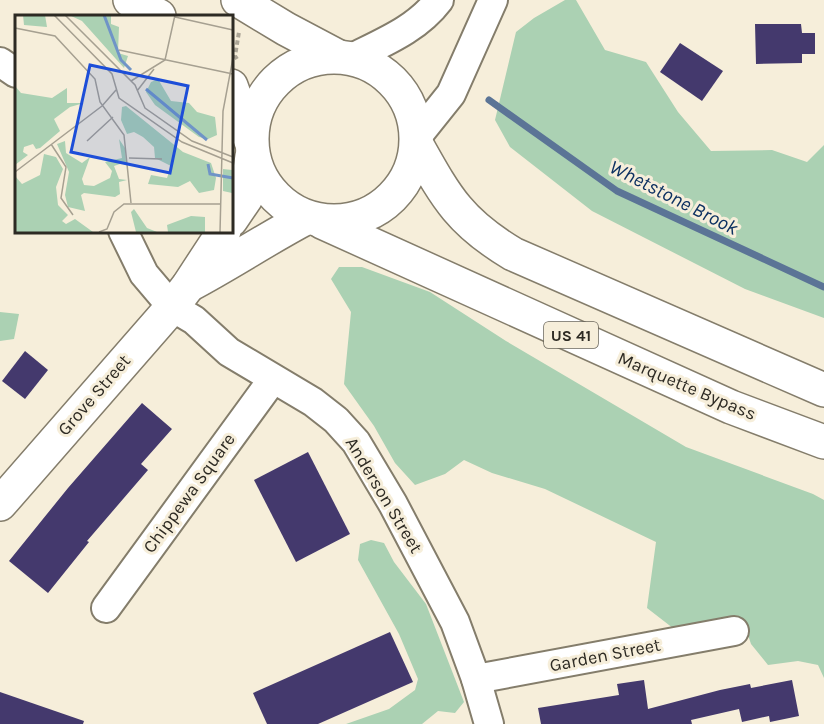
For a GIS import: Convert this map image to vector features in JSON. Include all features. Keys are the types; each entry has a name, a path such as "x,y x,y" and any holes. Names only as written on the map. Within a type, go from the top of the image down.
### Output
{"main road":[{"path":"130,0 157,15"},
{"path":"240,14 286,29 344,57 376,69 394,81 407,98 415,115 418,141 438,183 455,208 470,224 505,249 824,390"},
{"path":"232,219 246,198 254,118 262,100 276,82 292,70 310,62 344,57"},
{"name":"US 41","path":"236,76 261,179 272,196 291,210 314,220"},
{"path":"314,220 348,219 368,212 386,201 400,186 418,141"},
{"name":"Grove Street","path":"180,296 272,236 314,220"},
{"name":"Marquette Bypass","path":"314,220 731,406 824,442"},
{"name":"Grove Street","path":"0,504 180,296 223,232"}],"street":[{"path":"344,57 409,29 423,19 439,0"},
{"path":"418,141 451,94 493,0"},
{"path":"0,62 15,72"},
{"name":"Anderson Street","path":"124,232 149,281 180,296 194,320 229,352 313,402 336,420 356,442 455,622 476,679 489,724"},
{"name":"Chippewa Square","path":"106,608 273,379"},
{"name":"Garden Street","path":"476,679 734,631"}],"path":[{"path":"236,76 235,56 240,14"}],"green space":[{"path":"565,0 576,0 605,50 646,62 678,112 711,151 772,150 807,162 824,145 824,318 745,289 592,211 510,147 495,120 516,32 534,18"},
{"path":"339,267 362,267 430,292 506,341 686,447 824,500 824,678 818,665 798,661 768,665 751,644 745,626 678,632 647,608 656,542 545,489 492,473 464,460 445,474 415,485 395,463 374,426 344,384 351,312 331,279"},
{"path":"0,312 19,314 14,339 0,341"},
{"path":"371,540 384,543 394,562 426,604 464,702 455,713 438,711 422,724 346,724 389,709 415,690 418,679 399,634 358,560 360,544"}],"building":[{"path":"755,24 801,24 802,33 815,33 815,54 802,54 802,63 756,64"},
{"path":"680,43 723,71 702,101 660,72"},
{"path":"25,351 48,370 25,399 2,381"},
{"path":"142,403 172,429 141,464 148,470 87,541 89,542 48,593 9,561 68,488"},
{"path":"308,452 350,534 296,562 254,480"},
{"path":"390,632 413,682 318,724 267,724 253,693"},
{"path":"644,680 648,709 720,690 750,684 751,688 792,680 799,716 770,722 769,716 742,722 739,709 691,720 692,724 541,724 538,708 619,695 617,684"},
{"path":"0,692 84,721 83,724 0,724"}],"waterway":[{"name":"Whetstone Brook","path":"489,100 617,191 824,287"}]}
